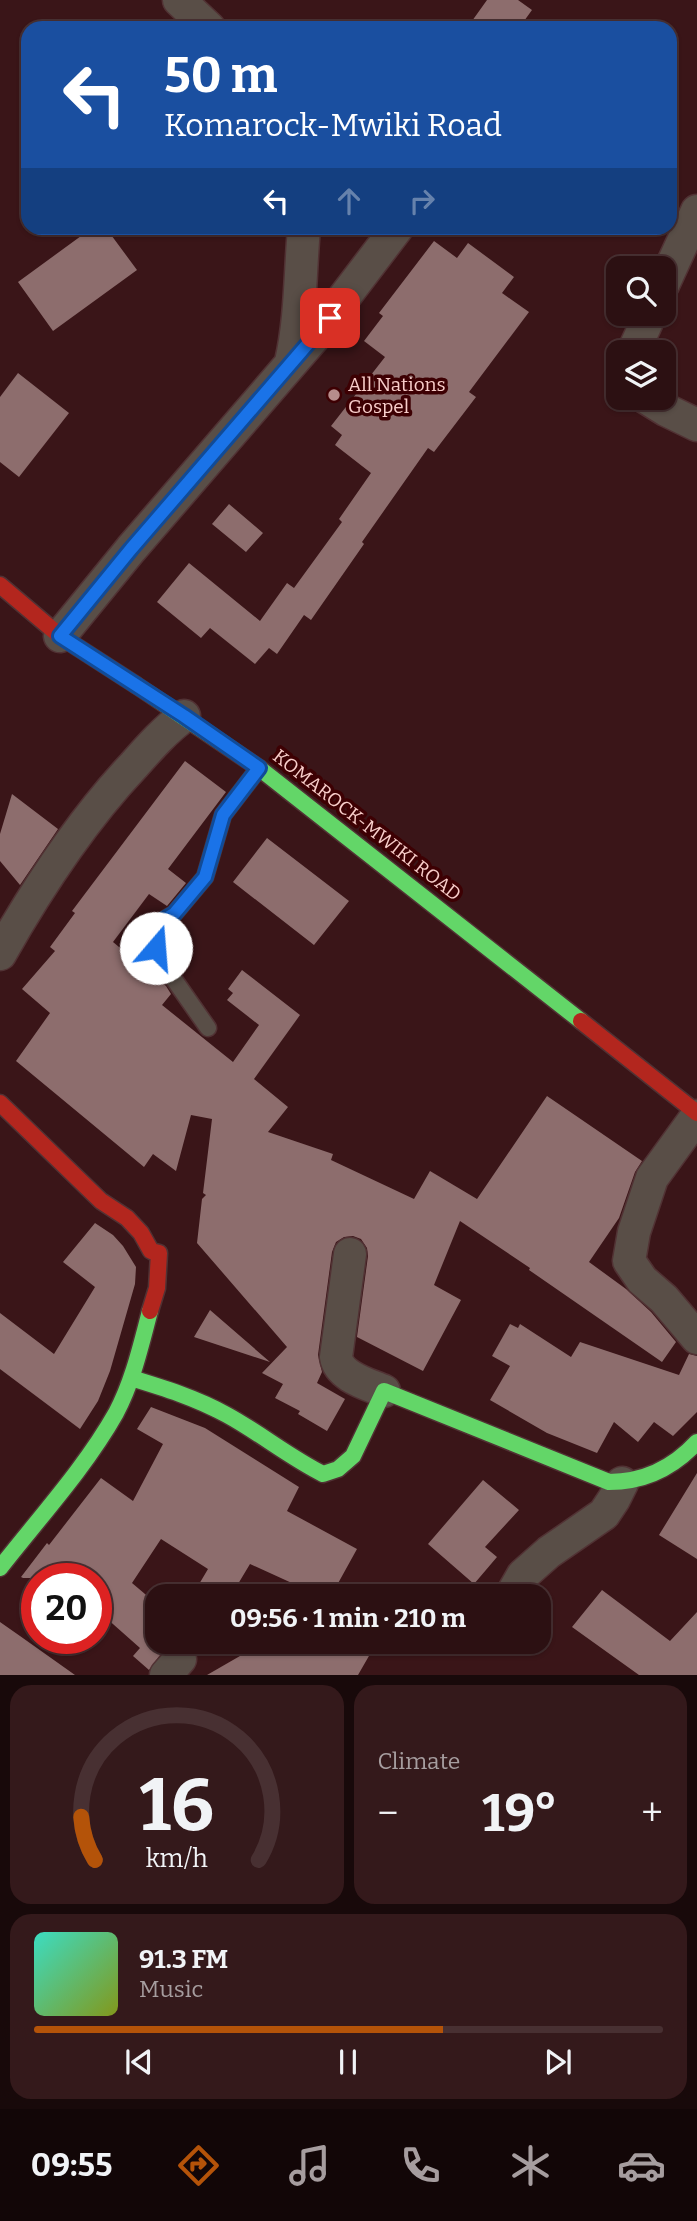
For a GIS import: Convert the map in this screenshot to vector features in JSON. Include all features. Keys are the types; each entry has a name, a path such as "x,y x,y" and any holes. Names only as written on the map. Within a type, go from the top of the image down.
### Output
{"street":[{"path":"179,0 202,21"},
{"path":"676,257 697,211"},
{"path":"291,362 297,334 303,235"},
{"path":"60,636 131,549 314,337 392,235"},
{"path":"666,410 697,425"},
{"name":"KOMAROCK-MWIKI ROAD","path":"0,585 60,636 259,768 697,1114"},
{"path":"0,954 52,869 110,791 168,728 184,716"},
{"path":"0,1103 101,1201 127,1218 141,1233 151,1251 159,1253 157,1288 131,1378 117,1411 94,1448 0,1568"},
{"path":"697,1114 652,1178 634,1232 629,1261 642,1280 664,1299 697,1338"},
{"path":"350,1254 337,1357 338,1366 345,1373 610,1482 635,1482 662,1470 697,1442"},
{"path":"131,1378 191,1397 229,1416 307,1467 323,1474 338,1469 353,1456 384,1391"},
{"path":"518,1584 523,1574 549,1552 604,1514 622,1483"}],"lane":[{"path":"208,1028 173,978 171,970 159,958 155,935 157,924 174,914 205,877 223,815 259,768"}],"building":[{"path":"487,0 518,0 532,10 524,21 472,21"},
{"path":"111,235 137,270 53,331 18,282 81,236"},
{"path":"434,241 457,258 468,243 514,277 502,293 529,312 469,392 476,397 434,452 428,448 311,620 304,615 277,654 269,648 255,664 210,628 201,638 157,602 189,563 260,621 287,583 294,588 342,522 339,519 371,473 335,445 342,435 331,426 385,357 364,341 383,316 379,313"},
{"path":"18,373 69,413 19,477 0,462 0,397"},
{"path":"229,504 263,533 246,552 212,524"},
{"path":"185,761 226,792 168,869 186,883 167,906 149,894 113,942 166,986 171,994 162,1005 233,1062 259,1025 227,1000 233,993 228,989 242,970 300,1015 254,1079 288,1107 268,1132 333,1154 331,1160 414,1199 430,1171 477,1199 547,1096 642,1161 635,1172 619,1218 589,1262 626,1289 651,1312 676,1342 662,1362 460,1221 434,1285 461,1300 423,1371 357,1337 367,1248 361,1239 344,1237 336,1242 332,1252 318,1355 322,1372 317,1383 345,1399 327,1431 298,1414 300,1411 275,1398 283,1384 262,1373 287,1347 197,1243 202,1199 206,1195 203,1193 212,1119 191,1115 176,1171 153,1154 144,1167 16,1061 50,1013 22,989 55,951 50,947 75,913 72,911"},
{"path":"12,794 58,829 20,885 0,861 0,834"},
{"path":"267,838 349,901 314,945 233,882"},
{"path":"95,1223 113,1235 123,1246 136,1267 135,1284 110,1371 98,1401 80,1429 0,1369 0,1313 54,1354 95,1287 63,1262"},
{"path":"210,1310 270,1362 194,1337"},
{"path":"510,1324 518,1328 520,1324 571,1357 580,1342 679,1375 689,1354 697,1356 697,1412 673,1436 654,1422 638,1442 614,1422 597,1453 547,1433 490,1400 510,1366 492,1356"},
{"path":"151,1407 205,1428 299,1487 287,1511 357,1549 338,1584 294,1584 250,1564 238,1584 199,1584 208,1569 161,1539 132,1583 145,1594 145,1654 161,1654 149,1670 133,1656 140,1648 112,1623 112,1563 32,1563 101,1478 133,1501 163,1444 137,1429"},
{"path":"697,1473 697,1559 659,1535"},
{"path":"483,1480 519,1510 485,1547 497,1557 474,1584 428,1544"},
{"path":"602,1590 670,1641 697,1612 697,1675 639,1675 572,1627"},
{"path":"0,1622 21,1637 21,1654 45,1654 75,1675 0,1675"},
{"path":"243,1654 370,1654 358,1675 207,1675"}],"traffic: fast":[{"path":"136,685 259,768 581,1021"},
{"path":"0,1568 76,1473 116,1413 132,1376 150,1311"},
{"path":"131,1378 215,1409 323,1474 338,1469 353,1456 384,1391 609,1482 634,1479 657,1472 678,1459 697,1442"}],"traffic: jam":[{"path":"0,585 60,636 136,685"},
{"path":"581,1021 697,1113"},
{"path":"0,1103 101,1201 127,1218 141,1233 151,1251 159,1253 157,1288 150,1311"}],"place":[{"name":"All Nations Gospel","path":"334,395"}],"route":[{"path":"156,948 157,924 174,914 205,877 223,815 259,768 60,636 131,549 330,318"}]}
